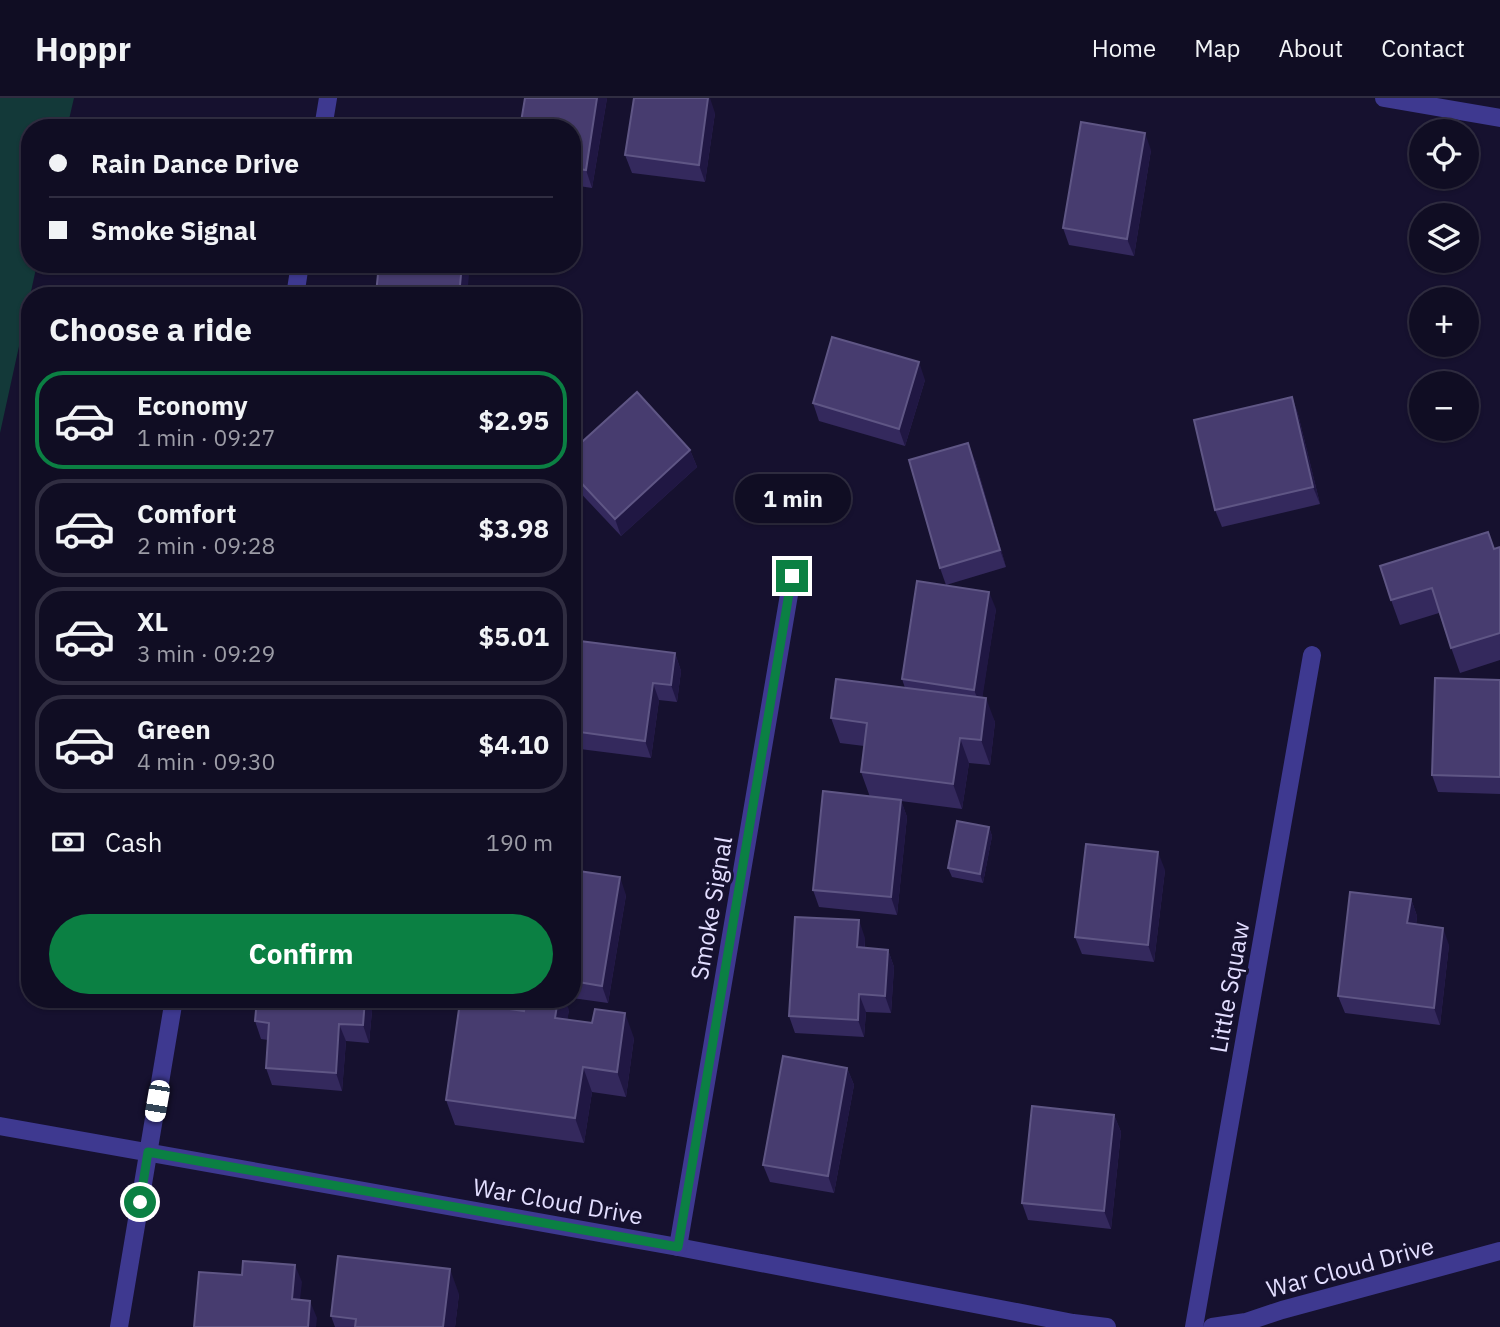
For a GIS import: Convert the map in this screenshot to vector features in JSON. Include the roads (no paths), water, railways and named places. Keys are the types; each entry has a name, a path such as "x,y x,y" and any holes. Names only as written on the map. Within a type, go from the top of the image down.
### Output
{"street":[{"path":"324,119 328,98"},
{"path":"1384,98 1500,118"},
{"name":"Smoke Signal","path":"678,1247 792,576"},
{"name":"Little Squaw","path":"1194,1327 1312,655"},
{"path":"119,1327 172,1008"},
{"name":"War Cloud Drive","path":"0,1126 1107,1327"},
{"name":"War Cloud Drive","path":"1212,1327 1246,1322 1500,1251"}]}
